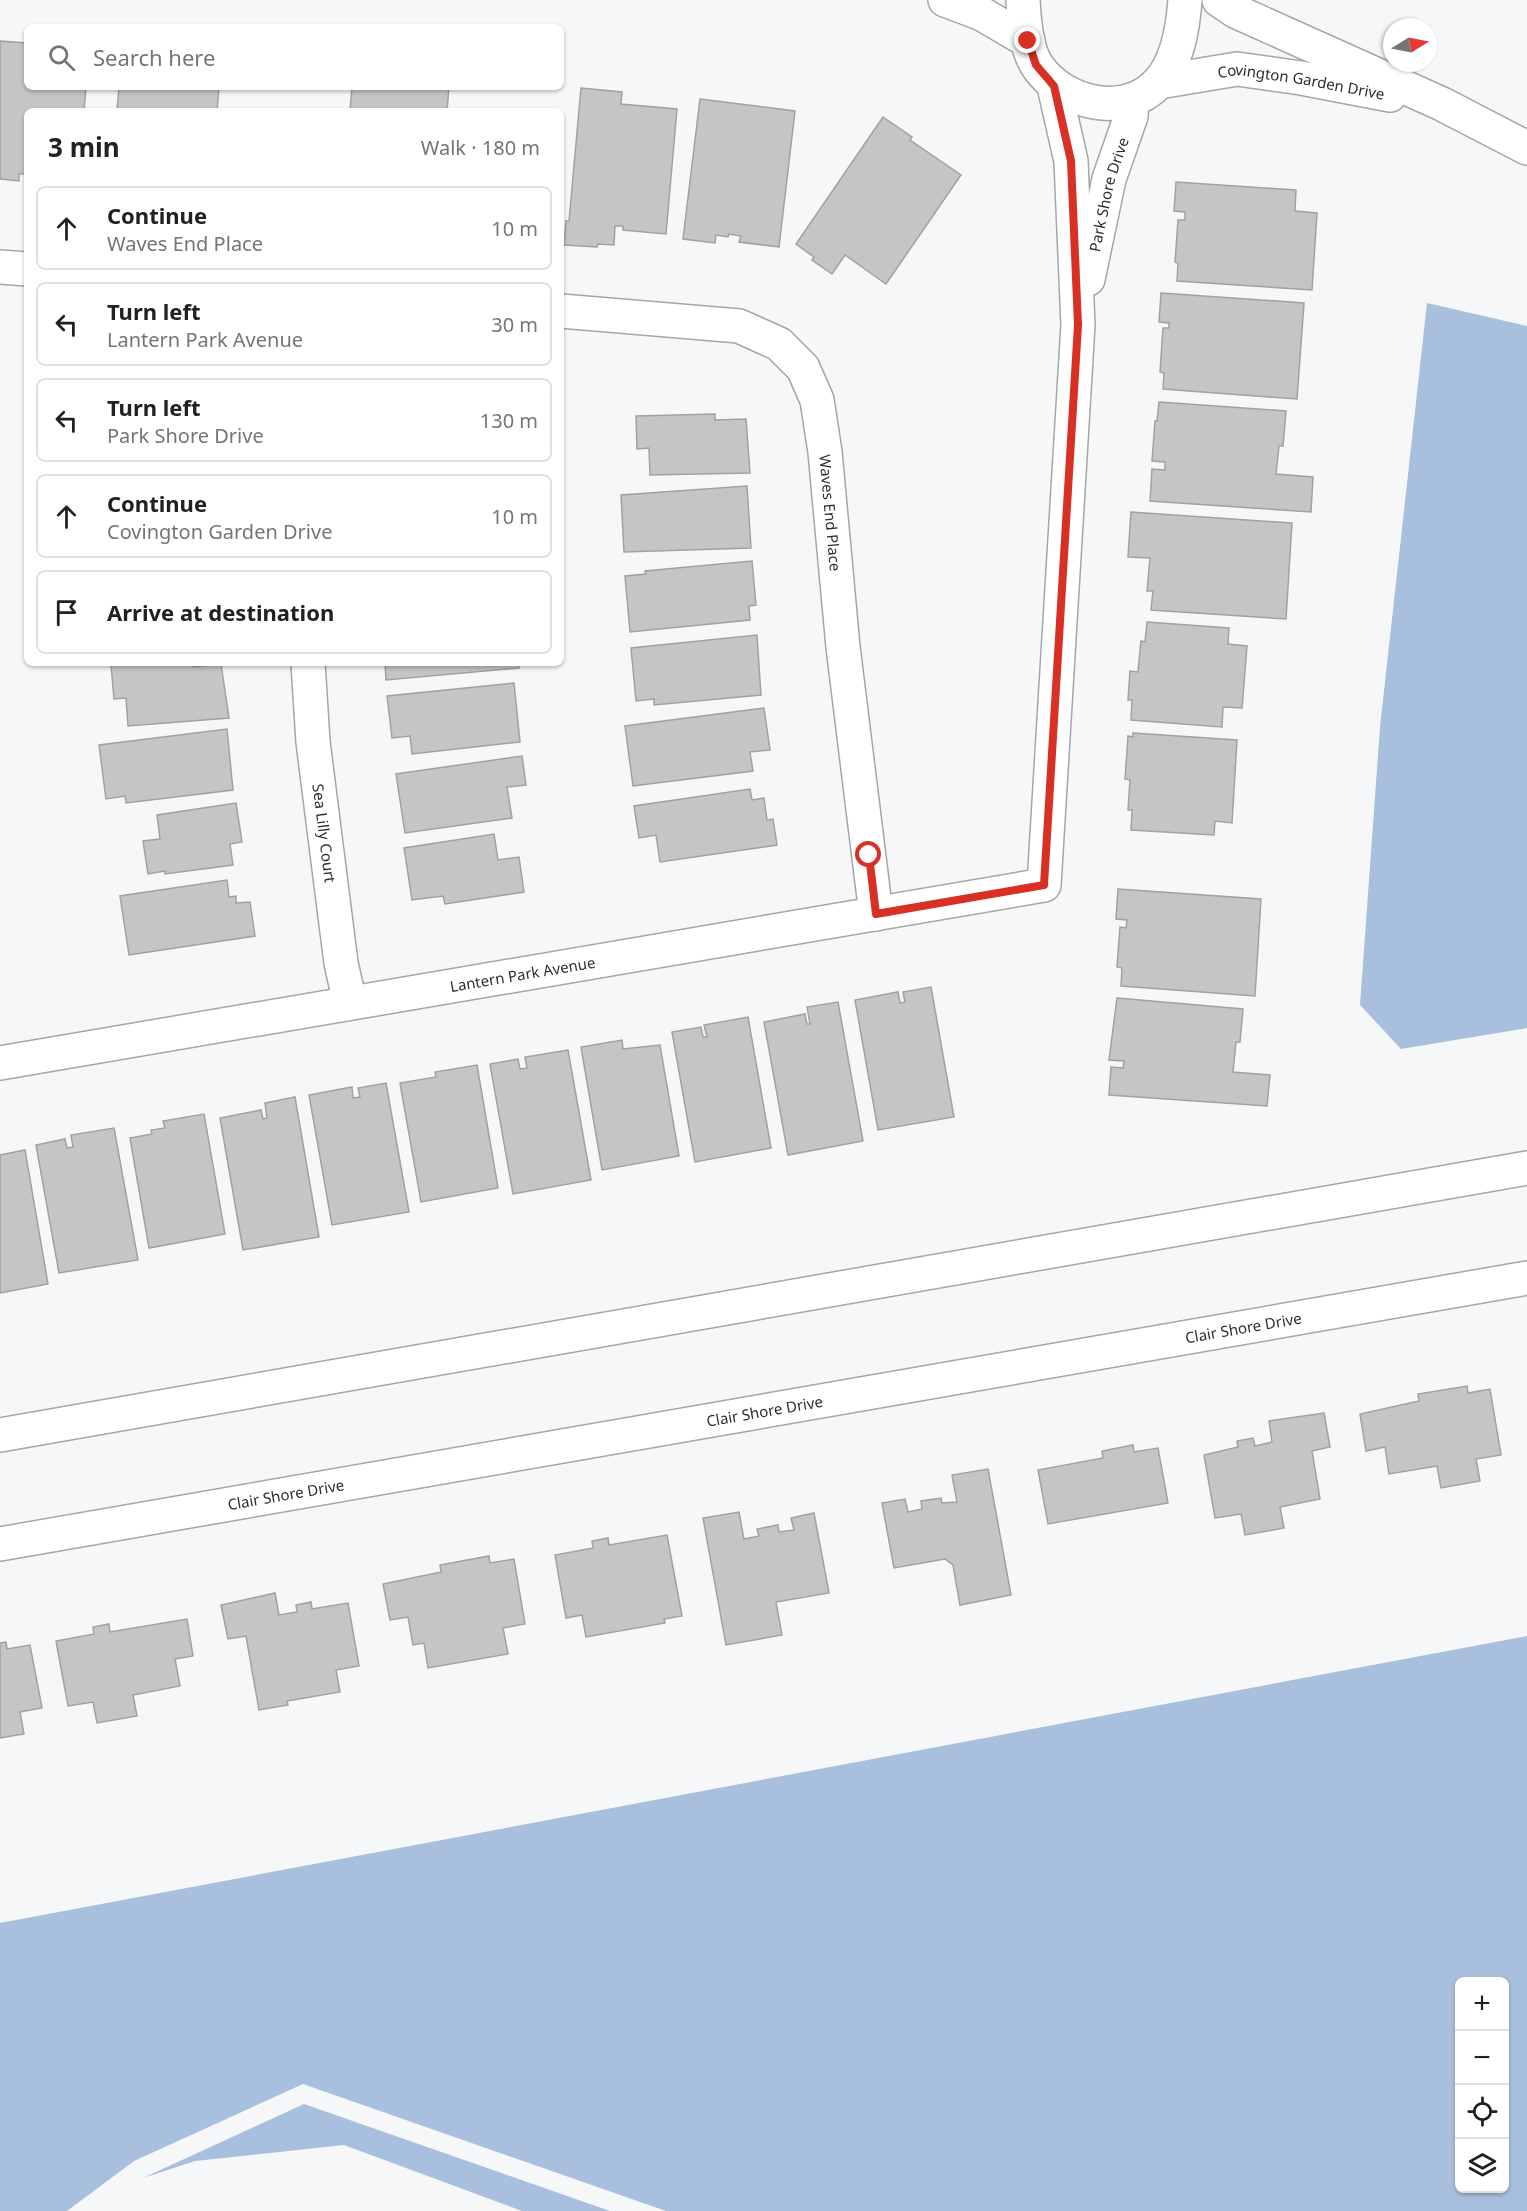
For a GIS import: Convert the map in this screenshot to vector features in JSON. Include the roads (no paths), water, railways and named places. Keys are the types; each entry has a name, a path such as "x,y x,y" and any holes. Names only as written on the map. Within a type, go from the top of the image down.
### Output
{"street":[{"path":"945,0 982,14 1028,41"},
{"name":"Covington Garden Drive","path":"1023,0 1028,41 1036,65 1054,86 1085,101 1106,104 1132,100 1159,82 1237,69 1301,78 1442,104"},
{"name":"Covington Garden Drive","path":"1159,82 1175,52 1183,28 1185,0"},
{"name":"Covington Garden Drive","path":"1219,0 1234,11 1442,104 1527,148"},
{"name":"Park Shore Drive","path":"1044,885 1078,325 1071,161 1054,86"},
{"name":"Park Shore Drive","path":"1078,325 1109,179 1131,116 1132,100"},
{"path":"0,267 24,269"},
{"name":"Waves End Place","path":"564,311 739,326 778,344 803,368 817,400 825,452 843,647 876,914"},
{"name":"Sea Lilly Court","path":"308,666 313,742 341,963 350,1004"},
{"name":"Lantern Park Avenue","path":"0,1063 1044,885"},
{"path":"0,1435 1527,1168"},
{"name":"Clair Shore Drive","path":"0,1544 1527,1278"}],"water":[{"path":"1427,303 1527,326 1527,1028 1401,1049 1360,1005 1380,727"},
{"path":"1527,1636 1527,2211 666,2211 303,2084 134,2161 67,2211 0,2211 0,1923"},
{"path":"304,2104 610,2211 522,2211 344,2145 195,2161 143,2178"}]}
